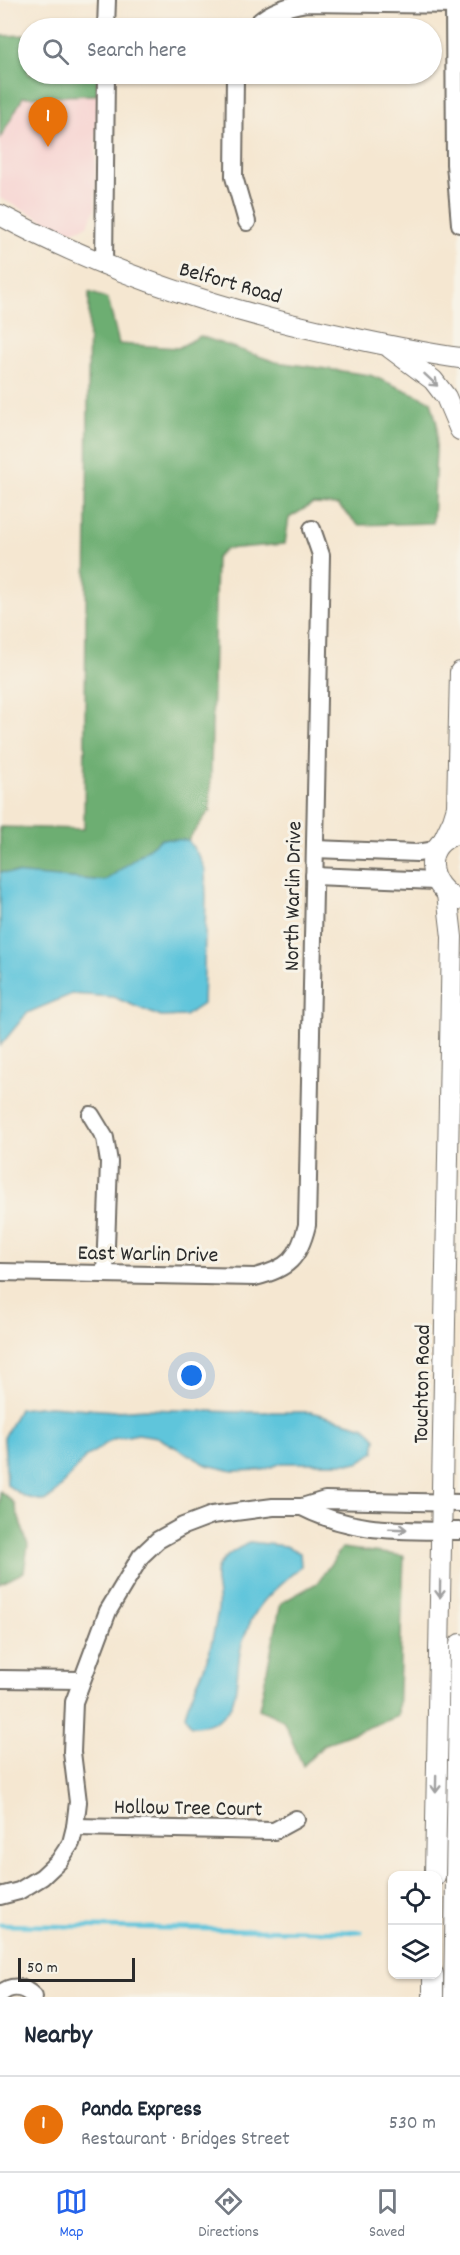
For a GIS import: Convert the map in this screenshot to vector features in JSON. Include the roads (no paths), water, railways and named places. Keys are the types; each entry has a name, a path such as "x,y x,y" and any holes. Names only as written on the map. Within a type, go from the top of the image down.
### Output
{"street":[{"path":"106,18 107,0"},
{"path":"261,18 288,6 306,3 457,5 455,164 460,224"},
{"path":"104,265 106,84"},
{"path":"236,84 234,177 247,222"},
{"name":"Belfort Road","path":"0,215 104,265 189,296 306,328 460,358"},
{"path":"385,345 434,380 446,397 460,430"},
{"name":"North Warlin Drive","path":"290,1261 303,1243 307,1225 321,555 312,529"},
{"name":"Touchton Road","path":"435,1871 451,1531 452,936 447,892 432,865 446,841 457,807 460,672"},
{"path":"315,849 417,854 446,841"},
{"path":"376,852 376,879"},
{"path":"314,876 376,879 447,892"},
{"path":"91,1115 105,1138 109,1162 105,1274"},
{"name":"East Warlin Drive","path":"0,1272 255,1277 276,1272 290,1261"},
{"path":"0,1896 19,1891 42,1877 59,1861 71,1843 78,1802 72,1752 74,1702 108,1611 141,1556 158,1540 183,1526 212,1515 273,1507 302,1507 325,1500 451,1503"},
{"path":"360,1500 360,1528"},
{"path":"302,1507 325,1519 360,1528 451,1531"},
{"path":"454,1997 460,1644"},
{"path":"0,1679 81,1680"},
{"name":"Hollow Tree Court","path":"75,1827 274,1831 296,1819"},
{"path":"433,1979 433,1997"},
{"path":"0,1994 9,1988 17,1987 26,1990 34,1997"}],"water":[{"path":"161,839 188,840 205,870 203,1004 185,1016 161,1017 113,997 72,994 27,1013 0,1046 0,872 105,881"},
{"path":"50,1406 115,1411 145,1409 311,1412 365,1427 376,1439 374,1452 358,1463 282,1463 263,1470 233,1471 207,1465 157,1437 138,1434 113,1439 85,1458 53,1496 44,1501 25,1497 7,1485 4,1438 19,1409"},
{"path":"250,1542 286,1546 300,1553 301,1566 268,1596 253,1617 241,1648 235,1691 227,1712 208,1724 191,1726 185,1715 212,1643 219,1603 217,1569 230,1554"}],"waterway":[{"path":"0,1925 361,1932"}],"place":[{"name":"Panda Express","path":"48,147"}]}
